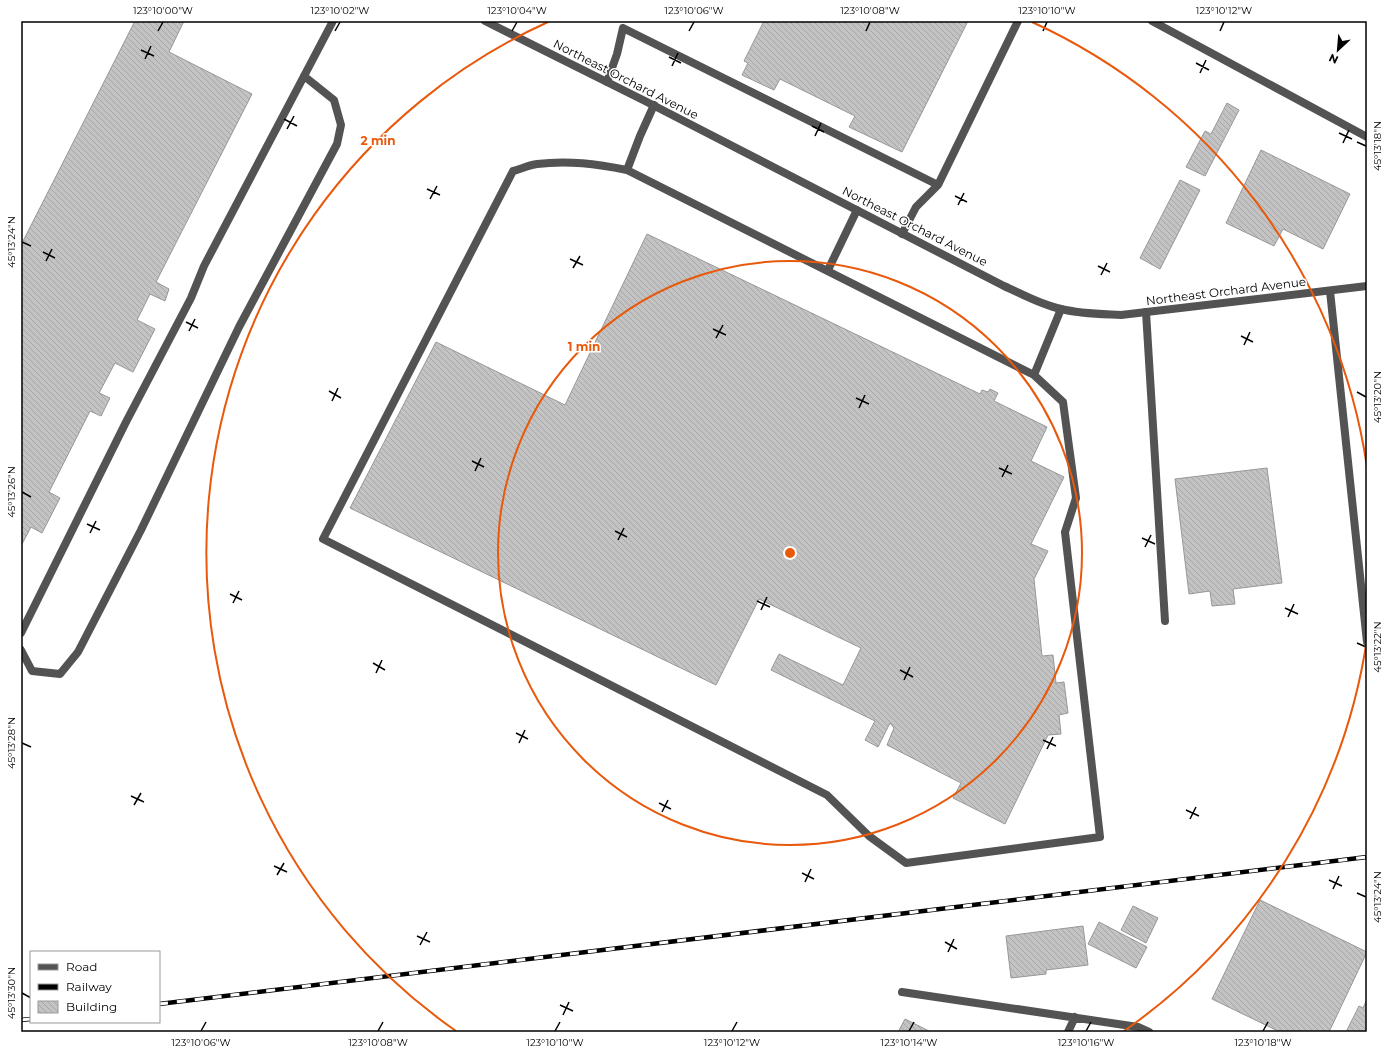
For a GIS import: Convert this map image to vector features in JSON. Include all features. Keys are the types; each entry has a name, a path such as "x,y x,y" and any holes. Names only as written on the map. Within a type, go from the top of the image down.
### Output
{"street":[{"path":"21,633 126,422 191,298 204,266 333,21"},
{"name":"Northeast Orchard Avenue","path":"485,21 654,105 1004,286 1039,302 1061,309 1088,313 1121,315 1367,286"},
{"path":"902,234 916,207 938,186 1018,21"},
{"path":"1152,21 1367,137"},
{"path":"607,82 617,54 623,28 938,186"},
{"path":"21,650 32,671 60,674 78,652 141,530 239,327 337,144 341,125 334,100 304,76"},
{"path":"627,170 654,105"},
{"path":"567,162 599,164 627,170 1034,375 1063,402 1076,498 1066,532 1100,837 906,863 869,836 827,795 323,539 513,171 536,164 567,162"},
{"path":"828,270 857,210"},
{"path":"1330,291 1367,642"},
{"path":"1034,375 1061,309"},
{"path":"1146,312 1165,620"},
{"path":"902,992 1138,1027 1149,1032"},
{"path":"1068,1032 1075,1017"}],"building":[{"path":"135,21 184,21 169,52 252,94 156,282 169,289 165,301 150,294 137,320 155,329 133,372 115,363 99,393 110,398 101,416 90,411 49,492 60,498 42,533 31,527 21,546 21,245"},
{"path":"764,21 968,21 902,152 849,127 855,116 780,79 774,90 742,75 748,63 744,61"},
{"path":"1227,103 1239,110 1205,176 1186,167 1205,131 1211,134"},
{"path":"1261,150 1350,194 1323,249 1283,229 1274,246 1226,223"},
{"path":"1180,180 1200,190 1160,269 1140,258"},
{"path":"647,234 980,394 982,390 988,392 990,389 998,393 994,401 1047,427 1031,461 1064,477 1031,544 1048,551 1034,579 1042,656 1053,655 1056,683 1064,682 1068,713 1059,715 1061,734 1048,735 1005,824 953,798 961,783 887,745 894,728 890,723 878,747 865,740 875,721 771,670 779,654 843,685 861,648 759,599 716,685 350,508 436,342 565,405"},
{"path":"1267,468 1282,583 1233,589 1235,604 1212,606 1210,591 1189,594 1175,479"},
{"path":"1260,900 1367,952 1329,1032 1280,1032 1212,999"},
{"path":"1133,906 1158,918 1146,943 1121,930"},
{"path":"1099,922 1147,947 1136,968 1088,944"},
{"path":"1083,926 1088,965 1046,970 1046,974 1011,978 1006,936"},
{"path":"1367,999 1367,1032 1346,1032 1359,1006 1363,1008"},
{"path":"905,1019 931,1032 898,1032"}],"railway":[{"path":"160,1004 1367,857"},
{"path":"21,1020 30,1019"}]}
